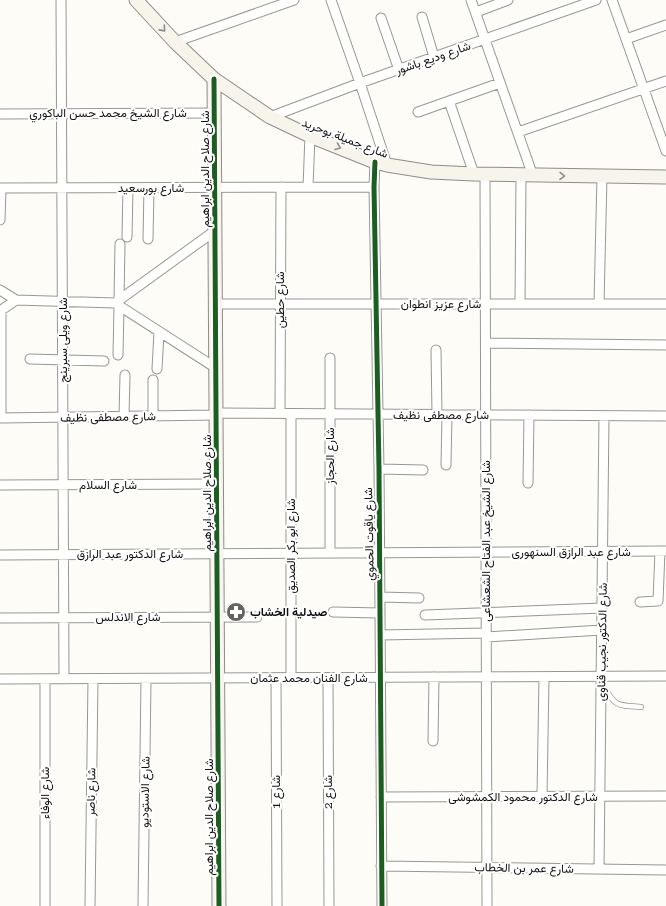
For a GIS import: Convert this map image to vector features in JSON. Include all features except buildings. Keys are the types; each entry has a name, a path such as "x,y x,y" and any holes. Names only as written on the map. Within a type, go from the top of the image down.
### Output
{"street":[{"name":"شارع ويلى سبرينج","path":"62,0 64,679"},
{"name":"شارع جميلة بوحريد","path":"136,0 175,42 214,80 270,117 310,136 381,163 431,172 480,175 666,177"},
{"path":"175,42 294,0"},
{"path":"331,0 360,83 381,163"},
{"path":"471,0 518,132 527,176 520,304"},
{"path":"476,12 508,0"},
{"name":"شارع وديع باشور","path":"270,117 360,83 596,0"},
{"path":"612,0 666,151"},
{"path":"422,17 434,57"},
{"path":"382,18 399,70"},
{"path":"626,39 666,25"},
{"name":"شارع صلاح الدين ابراهيم","path":"214,80 219,906"},
{"path":"518,132 666,81"},
{"path":"418,112 500,82"},
{"name":"شارع الشيخ عبد الفتاح الشعشاعى","path":"449,101 480,175 486,304 486,906"},
{"name":"شارع الشيخ محمد حسن الباكوري","path":"0,114 215,113"},
{"path":"308,187 310,136"},
{"name":"شارع ياقوت الحموي","path":"381,163 374,187 380,553 382,906"},
{"path":"598,304 602,176"},
{"name":"شارع حطين","path":"280,413 281,187"},
{"name":"شارع بورسعيد","path":"0,188 374,187"},
{"path":"0,188 0,220"},
{"path":"118,355 118,303 128,188"},
{"path":"148,239 149,188"},
{"path":"118,303 216,230"},
{"path":"0,290 16,300 118,303 159,332 216,368"},
{"path":"1,418 1,310 16,300"},
{"name":"شارع عزيز انطوان","path":"216,304 666,304"},
{"path":"157,369 159,332"},
{"path":"486,343 666,345"},
{"path":"436,350 437,414"},
{"name":"شارع الحجاز","path":"330,358 330,553"},
{"path":"30,359 104,361"},
{"path":"124,416 125,375"},
{"path":"153,380 153,416"},
{"name":"شارع مصطفى نظيف","path":"1,418 280,413 666,416"},
{"name":"شارع ابو بكر الصديق","path":"291,414 292,678"},
{"path":"446,465 447,415"},
{"path":"528,483 529,415"},
{"name":"شارع الدكتور نجيب قناوى","path":"599,869 604,416"},
{"path":"379,469 423,470"},
{"name":"شارع السلام","path":"0,485 217,484"},
{"path":"640,602 658,601 663,551"},
{"name":"شارع عبد الرازق السنهورى","path":"380,553 663,551"},
{"name":"شارع الدكتور عبد الرازق","path":"0,554 380,553"},
{"path":"380,597 419,598"},
{"path":"425,615 602,608"},
{"path":"333,612 380,613"},
{"name":"شارع الاندلس","path":"0,618 257,617"},
{"path":"380,635 486,635 602,630"},
{"name":"شارع الفنان محمد عثمان","path":"0,679 544,677 601,680 666,676"},
{"path":"433,741 434,677"},
{"path":"542,797 544,677"},
{"name":"شارع 1","path":"276,678 277,906"},
{"name":"شارع 2","path":"328,678 329,906"},
{"name":"شارع الوفاء","path":"45,679 45,906"},
{"name":"شارع ناصر","path":"90,906 93,679"},
{"name":"شارع الاستوديو","path":"143,906 146,679"},
{"name":"شارع الدكتور محمود الكمشوشى","path":"381,797 666,796"},
{"name":"شارع عمر بن الخطاب","path":"381,866 666,870"}],"lane":[{"path":"601,680 613,701 617,705 641,708"}],"cycle path":[{"path":"214,79 219,906"},
{"path":"375,162 374,187 379,469 382,906"}],"place":[{"name":"صيدلية الخشاب","path":"236,612"}]}
